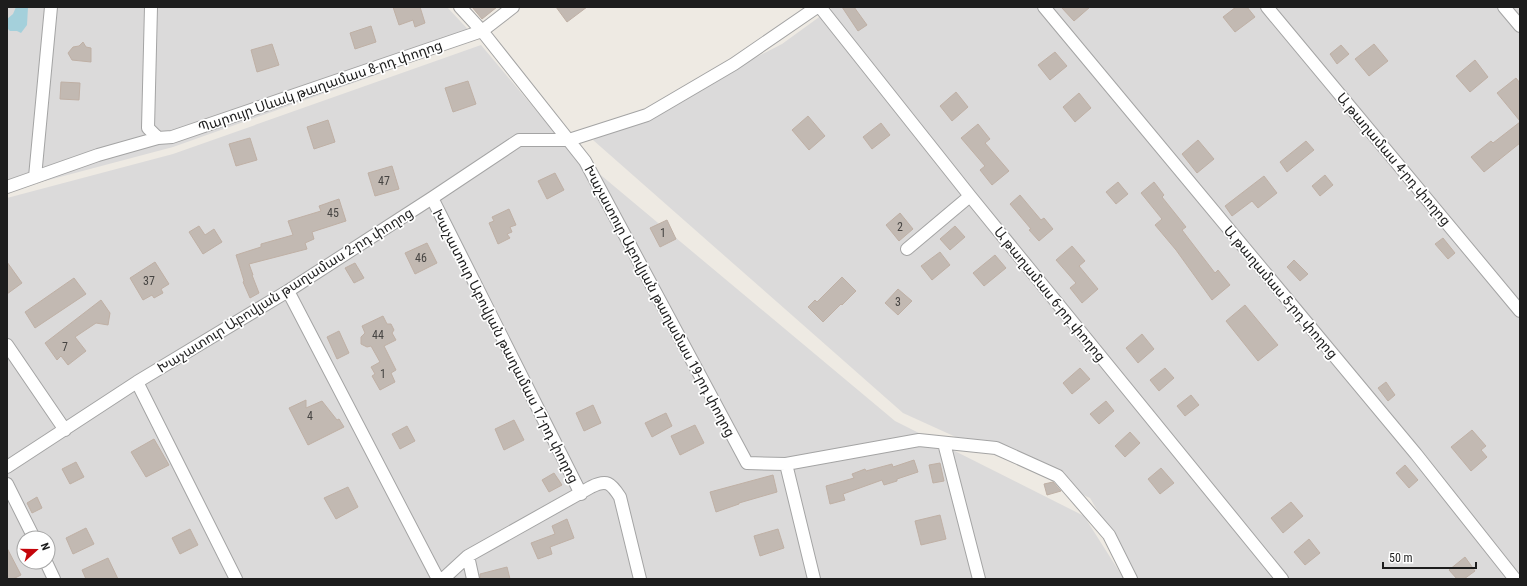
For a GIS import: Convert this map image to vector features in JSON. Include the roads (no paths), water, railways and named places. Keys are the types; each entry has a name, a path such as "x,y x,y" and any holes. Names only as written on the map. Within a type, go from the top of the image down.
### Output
{"street":[{"path":"7,187 35,177 51,7"},
{"path":"150,7 148,128 158,138"},
{"name":"Խաչատուր Աբովյան թաղամաս 19-րդ փողոց","path":"460,7 482,31 570,140 585,161 747,463 786,464"},
{"name":"Պարույր Սևակ թաղամաս 8-րդ փողոց","path":"35,177 98,155 158,138 172,137 482,31 512,7"},
{"name":"Խաչատուր Աբովյան թաղամաս 2-րդ փողոց","path":"7,467 137,382 288,291 519,140 570,140 646,115 734,64 817,7"},
{"name":"Ա թաղամաս 6-րդ փողոց","path":"820,7 970,196 1282,579"},
{"name":"Ա թաղամաս 5-րդ փողոց","path":"1044,7 1416,454 1515,579"},
{"name":"Ա թաղամաս 4-րդ փողոց","path":"1267,7 1520,311"},
{"path":"1504,7 1520,26"},
{"path":"907,249 970,196"},
{"name":"Խաչատուր Աբովյան թաղամաս 17-րդ փողոց","path":"432,198 581,494"},
{"path":"288,291 438,579"},
{"path":"7,345 65,430"},
{"path":"137,382 236,579"},
{"path":"814,579 786,464 919,440 996,448 1058,476 1109,535 1131,579"},
{"path":"944,443 979,579"},
{"path":"443,579 468,556 600,483 607,483 614,488 620,497 640,579"},
{"path":"7,484 30,530"},
{"path":"468,556 473,579"}],"water":[{"path":"16,7 28,7 27,25 21,33 17,31 10,31 7,28 7,19 13,14"}]}
